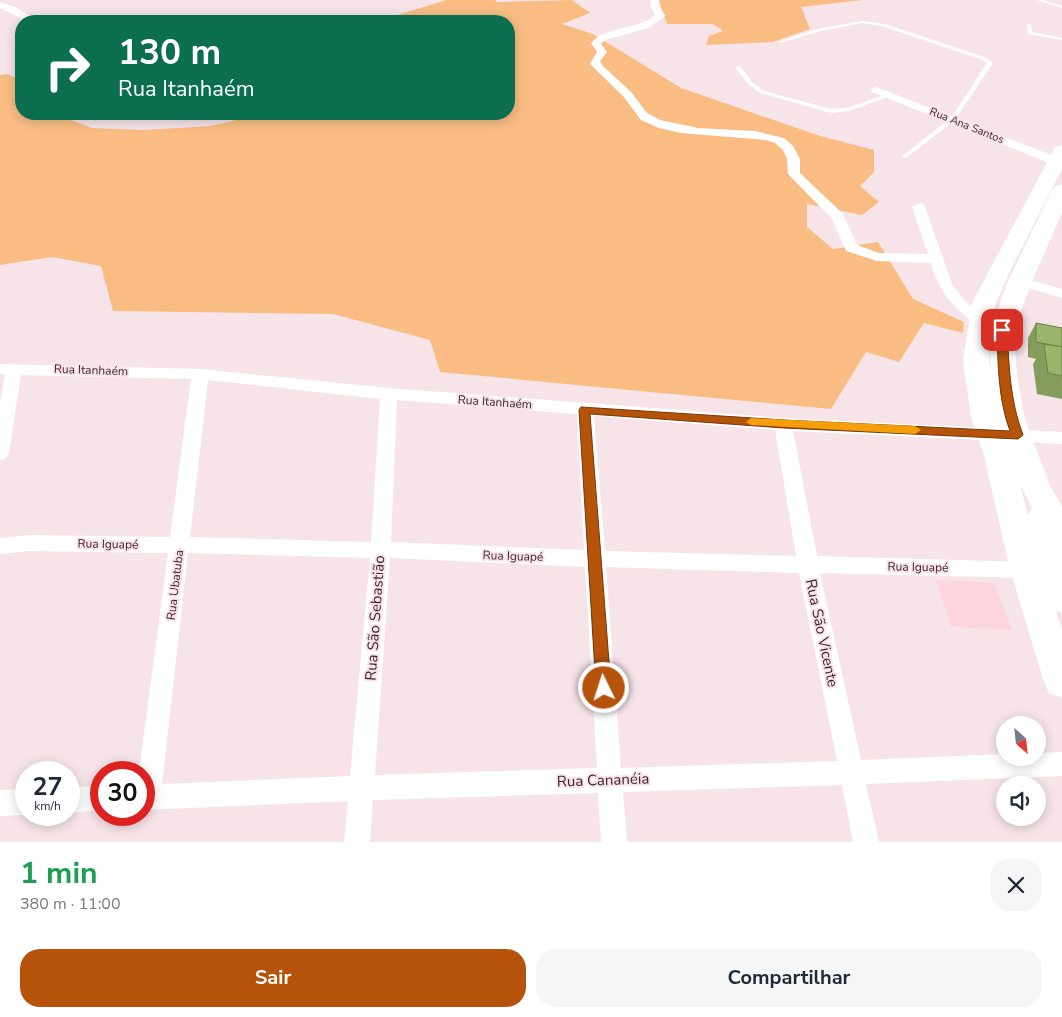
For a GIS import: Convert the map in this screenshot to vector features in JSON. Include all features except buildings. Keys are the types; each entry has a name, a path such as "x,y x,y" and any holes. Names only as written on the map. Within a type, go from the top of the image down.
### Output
{"main road":[{"path":"1060,157 998,271 984,303 976,362 985,417 1004,434 1058,526 1062,538"},
{"path":"1062,190 1020,281 1002,330 1004,376 1011,419 998,455 1026,570 1062,682"},
{"path":"1036,488 1062,599"}],"street":[{"path":"655,0 655,6 660,16 655,22 636,30 601,39 596,43 602,52 594,61 619,85 644,118 699,132 757,135 780,141 789,148 794,174 838,216 851,248 877,256 936,259"},
{"path":"0,5 23,15"},
{"name":"Rua Ana Santos","path":"876,90 1060,157"},
{"path":"919,208 941,276 950,294 981,322"},
{"path":"1020,281 1062,294"},
{"path":"0,453 7,369"},
{"name":"Rua Itanhaém","path":"7,369 200,374 389,394 584,410 784,424 1062,438"},
{"name":"Rua Ubatuba","path":"151,761 180,545 200,374"},
{"name":"Rua São Sebastião","path":"357,842 381,550 389,394"},
{"path":"584,410 614,842"},
{"name":"Rua São Vicente","path":"784,424 808,564 866,842"},
{"name":"Rua Iguapé","path":"0,546 30,543 180,545 381,550 595,559 1026,570"},
{"name":"Rua Cananéia","path":"155,796 362,787 851,774 1062,764"},
{"path":"0,803 15,802"}],"lane":[{"path":"1038,0 1062,7"},
{"path":"780,42 818,30 862,22 883,25 982,58 990,63 953,119 904,157"},
{"path":"1029,25 1032,34 1062,39"},
{"path":"738,67 750,83 762,92 831,111 847,110 890,95"}],"shaded area":[{"path":"446,0 495,0 497,2 572,0 590,13 562,24 593,34 681,88 820,136 874,150 874,172 860,186 879,202 862,215 807,204 807,227 833,249 878,242 913,299 964,322 963,333 924,323 899,362 866,352 831,409 440,372 430,340 333,314 113,311 101,266 52,257 0,265 0,75 7,74 15,77 15,120 71,120 92,128 144,130 211,126 236,120 515,120 515,15 397,15"},
{"path":"658,0 863,0 801,7 810,29 773,42 706,45 709,36 723,31 713,24 667,24"},
{"path":"936,580 994,583 1012,630 951,627"}],"slow traffic":[{"path":"751,422 915,430"}],"route":[{"path":"604,688 584,410 784,424 1018,435 1011,419 1004,376 1002,330"}]}
